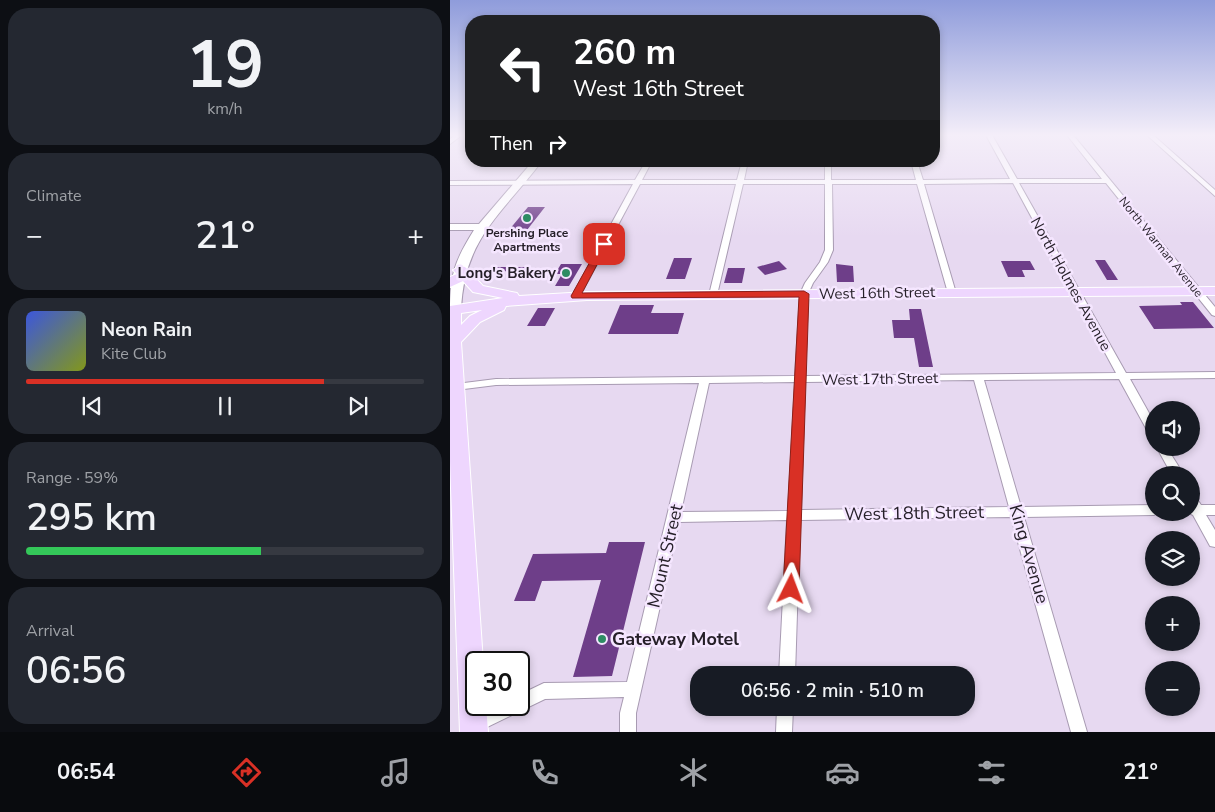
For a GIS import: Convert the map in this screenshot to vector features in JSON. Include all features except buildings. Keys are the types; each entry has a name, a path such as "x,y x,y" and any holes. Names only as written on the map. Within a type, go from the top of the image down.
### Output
{"main road":[{"path":"456,277 478,289 537,299"},
{"name":"West 16th Street","path":"452,310 509,302 576,296 1215,291"},
{"path":"452,340 475,319 509,302"},
{"path":"452,310 452,340 474,728"}],"street":[{"path":"452,310 456,277 466,251 481,227 531,169"},
{"path":"576,296 645,169"},
{"path":"713,295 743,169"},
{"path":"787,666 804,294 806,288 824,264 829,250 828,169"},
{"path":"916,169 952,292"},
{"name":"North Holmes Avenue","path":"1008,169 1145,416"},
{"name":"North Warman Avenue","path":"1097,169 1215,313"},
{"path":"1188,169 1215,194"},
{"path":"450,183 1107,181"},
{"path":"450,227 481,227"},
{"name":"West 17th Street","path":"456,387 496,382 1215,375"},
{"name":"King Avenue","path":"978,377 1078,732"},
{"name":"Mount Street","path":"628,732 628,713 675,517 705,380"},
{"path":"1200,507 1215,510"},
{"name":"West 18th Street","path":"675,517 1145,510"},
{"path":"1200,517 1215,542"},
{"path":"530,697 544,690 634,690"},
{"path":"474,728 495,716"},
{"path":"784,732 785,716"}],"place":[{"name":"Pershing Place Apartments","path":"527,218"},
{"name":"Long's Bakery","path":"566,273"},
{"name":"Gateway Motel","path":"602,639"}],"route":[{"path":"604,244 576,296 804,294 791,589"}]}
